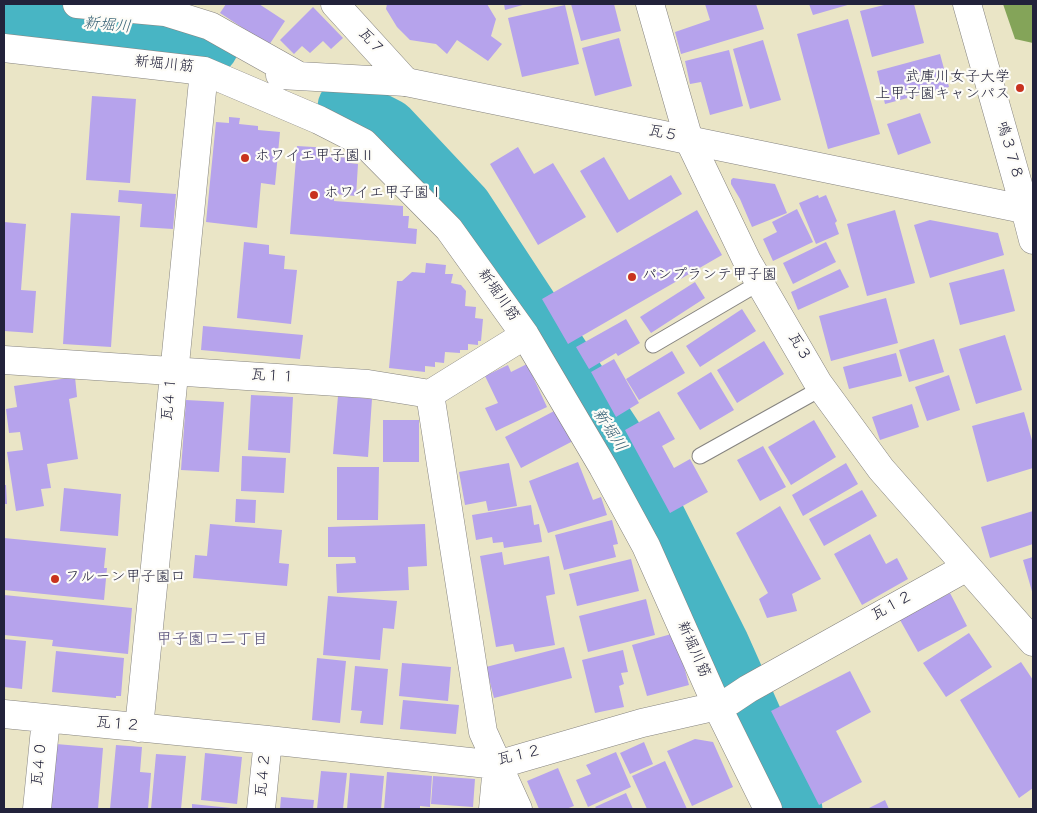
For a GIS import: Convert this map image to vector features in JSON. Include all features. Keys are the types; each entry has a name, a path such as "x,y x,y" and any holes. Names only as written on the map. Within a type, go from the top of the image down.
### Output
{"street":[{"path":"77,4 165,12 210,26 299,76"},
{"name":"瓦７","path":"334,4 406,82"},
{"name":"瓦３","path":"650,4 689,140 747,261 822,388 881,469 1033,642"},
{"name":"鳴３７８","path":"967,4 1029,210 1033,240"},
{"name":"新堀川筋","path":"4,48 204,71 319,120 364,143 449,229 524,335 603,467 731,698 768,809"},
{"name":"瓦５","path":"204,71 406,82 1029,210"},
{"name":"瓦４１","path":"139,728 204,71"},
{"path":"518,809 483,732 430,394 524,335"},
{"name":"瓦１１","path":"4,360 368,384 430,394"},
{"name":"瓦１２","path":"4,714 497,764 731,698 967,567"},
{"name":"瓦４０","path":"36,809 46,719"},
{"name":"瓦４２","path":"262,809 268,740"},
{"path":"493,809 497,764"}],"lane":[{"path":"653,345 759,283"},
{"path":"700,456 822,388"}],"green space":[{"path":"1003,4 1033,4 1033,43 1015,39"}],"building":[{"path":"226,4 259,4 285,21 269,45 220,13"},
{"path":"387,4 487,4 496,19 491,36 502,44 488,61 457,40 447,54 436,44 410,40 397,27 386,9"},
{"path":"504,4 526,4 505,10"},
{"path":"571,4 614,4 621,31 581,41"},
{"path":"705,4 756,4 764,29 681,54 675,32 710,20"},
{"path":"809,4 851,4 813,15"},
{"path":"888,4 914,4 924,43 872,57 860,11"},
{"path":"565,5 579,64 522,77 508,18"},
{"path":"313,7 343,38 331,49 323,41 310,53 302,46 294,54 280,40"},
{"path":"848,19 880,134 828,149 797,34"},
{"path":"619,38 632,86 595,96 582,48"},
{"path":"763,40 781,100 750,109 733,49"},
{"path":"729,50 743,106 710,115 701,82 690,84 685,61"},
{"path":"940,54 949,87 885,104 877,71"},
{"path":"92,96 136,99 130,183 86,180"},
{"path":"920,113 931,143 898,155 887,124"},
{"name":"ホワイエ甲子園Ⅱ","path":"229,117 240,118 239,124 258,126 258,130 280,132 275,185 261,183 257,228 206,222 216,122 229,123"},
{"name":"ホワイエ甲子園Ⅰ","path":"297,146 330,148 330,153 338,153 337,157 350,158 349,163 358,164 356,196 334,194 334,201 403,206 403,216 409,216 408,228 417,229 416,244 290,234"},
{"path":"518,147 534,174 553,163 586,217 538,245 490,164"},
{"path":"604,157 629,200 671,175 682,194 617,233 580,171"},
{"path":"733,178 775,184 787,213 752,227 740,199 731,184"},
{"path":"119,190 176,194 173,229 140,227 142,204 118,202"},
{"path":"818,195 819,198 826,195 837,221 835,223 839,234 816,244 799,203"},
{"path":"797,209 813,242 773,261 763,239 777,232 772,222"},
{"name":"パンプランテ甲子園","path":"697,210 722,255 568,344 542,299"},
{"path":"895,210 915,283 867,296 847,224"},
{"path":"71,213 120,216 111,347 63,344"},
{"path":"930,220 998,233 1004,255 930,278 914,225"},
{"path":"4,222 26,224 21,290 36,291 33,333 4,331"},
{"path":"244,242 269,245 269,254 285,256 284,269 297,270 291,324 237,318"},
{"path":"826,242 836,262 793,284 783,263"},
{"path":"426,263 446,265 445,274 453,274 451,283 461,285 466,291 465,306 476,307 475,318 483,319 481,341 478,341 478,345 468,344 468,350 460,350 460,353 445,352 444,363 435,362 435,367 425,366 425,372 389,368 397,281 402,281 412,272 425,273"},
{"path":"840,269 849,287 798,310 791,292"},
{"path":"1004,269 1015,311 960,325 949,283"},
{"path":"695,282 705,298 651,333 640,317"},
{"path":"886,298 898,343 831,361 819,316"},
{"path":"742,309 756,331 700,367 686,346"},
{"path":"626,319 640,343 618,356 616,353 589,369 576,347"},
{"path":"203,326 303,335 300,359 201,350"},
{"path":"1005,335 1022,390 976,404 959,349"},
{"path":"934,339 944,372 909,382 899,350"},
{"path":"764,341 784,374 737,403 717,370"},
{"path":"672,351 685,373 639,400 626,379"},
{"path":"896,353 902,376 849,389 843,367"},
{"path":"614,359 639,403 616,417 591,372"},
{"path":"527,364 547,407 496,431 485,408 498,403 485,376 508,365 511,372"},
{"path":"711,372 734,410 700,430 677,393"},
{"path":"949,375 960,410 927,421 915,387"},
{"path":"75,377 77,397 69,399 78,459 47,464 51,488 41,489 44,506 16,511 7,452 23,450 20,432 9,433 6,409 17,407 14,386"},
{"path":"251,395 293,397 290,453 248,450"},
{"path":"338,396 372,399 368,457 333,454"},
{"path":"186,400 224,402 219,472 181,470"},
{"path":"912,404 919,427 880,440 872,417"},
{"path":"556,410 573,441 521,468 505,437"},
{"path":"659,411 675,439 662,446 674,468 690,459 708,492 670,513 625,430"},
{"path":"1024,412 1033,444 1033,468 987,482 972,426"},
{"path":"383,420 419,420 419,462 383,462"},
{"path":"814,420 836,457 791,485 768,447"},
{"path":"763,446 786,487 760,501 737,460"},
{"path":"242,456 286,458 284,493 241,491"},
{"path":"578,462 593,500 601,497 607,515 548,533 529,481"},
{"path":"509,463 517,506 488,511 486,501 465,505 459,472"},
{"path":"846,463 858,484 803,516 792,495"},
{"path":"337,467 379,467 378,520 337,520"},
{"path":"4,485 6,485 7,504 4,504"},
{"path":"64,488 121,494 118,536 60,531"},
{"path":"862,490 877,516 824,546 809,519"},
{"path":"236,499 256,500 255,523 235,522"},
{"path":"531,505 534,525 539,524 542,542 504,548 503,542 493,543 492,537 476,540 472,515"},
{"path":"780,506 821,579 792,594 797,611 767,618 759,599 768,593 736,533"},
{"path":"1033,511 1033,544 990,558 981,527"},
{"path":"612,520 618,544 613,545 616,557 564,570 555,535"},
{"path":"210,524 282,530 279,563 289,564 287,586 193,578 195,555 207,556"},
{"path":"425,524 427,566 408,567 409,590 337,593 336,564 356,563 355,557 328,557 328,527"},
{"path":"870,534 886,564 897,558 908,579 862,605 834,554"},
{"name":"フルーン甲子園口","path":"4,538 106,548 104,568 107,568 104,600 4,590"},
{"path":"502,552 504,565 549,556 555,594 546,596 555,645 515,652 513,644 496,647 480,556"},
{"path":"1033,557 1033,595 1023,560"},
{"path":"631,559 639,591 577,606 569,574"},
{"path":"950,593 967,626 918,652 900,620"},
{"path":"4,595 132,608 128,654 52,646 53,640 4,635"},
{"path":"328,596 397,601 394,629 383,628 380,660 323,655"},
{"path":"646,599 655,635 588,652 579,616"},
{"path":"675,633 689,685 647,696 632,645"},
{"path":"969,633 992,667 946,697 923,663"},
{"path":"4,639 26,641 22,689 4,687"},
{"path":"564,647 572,678 494,698 486,667"},
{"path":"623,650 628,672 621,673 624,684 619,686 624,707 595,713 582,660"},
{"path":"56,651 124,658 121,696 116,696 116,698 52,692"},
{"path":"317,658 346,661 340,723 312,720"},
{"path":"1021,662 1033,680 1033,788 1019,798 960,700"},
{"path":"402,663 451,667 448,701 399,696"},
{"path":"355,666 388,669 383,725 360,723 362,711 351,710"},
{"path":"850,671 871,712 836,731 862,782 819,805 771,711"},
{"path":"403,700 459,705 456,734 400,729"},
{"path":"695,739 713,742 733,787 692,806 667,751"},
{"path":"644,742 653,764 630,774 620,753"},
{"path":"56,744 103,748 98,809 51,809"},
{"path":"116,745 142,747 140,772 151,773 148,809 110,809"},
{"path":"616,752 631,787 588,807 576,780 591,774 586,765"},
{"path":"205,753 242,757 237,804 201,800"},
{"path":"156,754 186,756 181,809 151,809"},
{"path":"665,761 687,809 647,809 632,776"},
{"path":"558,768 574,806 566,809 539,809 527,781"},
{"path":"321,771 347,773 343,809 317,809"},
{"path":"387,772 432,776 430,807 420,806 420,809 384,809"},
{"path":"350,773 384,776 381,809 347,809"},
{"path":"433,776 475,779 473,807 431,804"},
{"path":"626,793 633,809 597,809 595,807"},
{"path":"281,797 314,800 313,809 280,809"},
{"path":"885,800 889,809 867,809"},
{"path":"192,804 231,808 231,809 192,809"}],"waterway":[{"name":"新堀川","path":"4,19 136,30 209,46"},
{"name":"新堀川","path":"347,107 388,128 463,208 623,452 720,645 793,809"}],"place":[{"name":"武庫川女子大学 上甲子園キャンパス","path":"1020,88"},
{"name":"ホワイエ甲子園Ⅱ","path":"245,158"},
{"name":"ホワイエ甲子園Ⅰ","path":"314,195"},
{"name":"パンプランテ甲子園","path":"632,277"},
{"name":"フルーン甲子園口","path":"55,579"}],"district":[{"name":"甲子園口二丁目","path":"212,642"}]}
